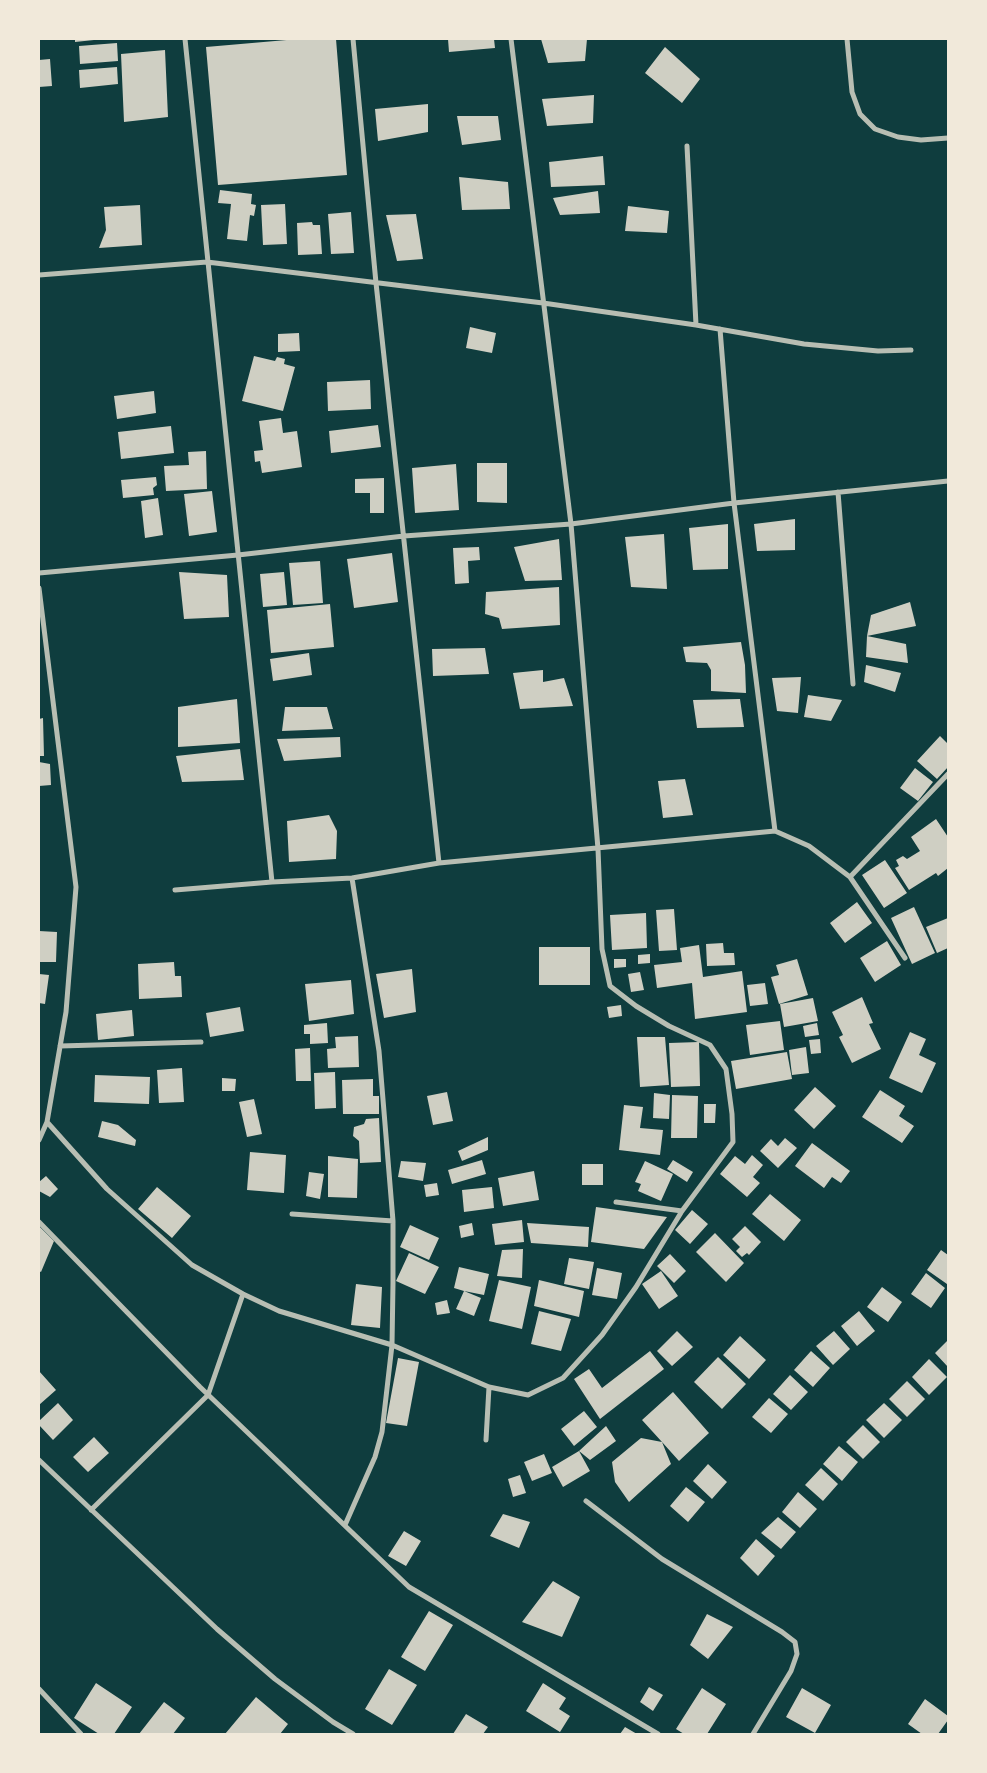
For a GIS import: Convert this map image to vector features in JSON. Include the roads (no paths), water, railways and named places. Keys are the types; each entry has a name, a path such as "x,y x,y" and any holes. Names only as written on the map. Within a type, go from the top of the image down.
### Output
{"street":[{"path":"185,39 272,882"},
{"path":"353,39 376,283 438,863"},
{"path":"47,1122 107,1189 192,1265 243,1294 279,1310 392,1345 489,1386 528,1395 564,1378 608,1327 636,1287 682,1211 733,1142 732,1114 726,1069 710,1045 669,1026 636,1006 610,986 602,950 598,849 571,524 511,39"},
{"path":"847,39 852,92 860,114 875,129 898,137 921,140 948,138"},
{"path":"687,146 696,325"},
{"path":"39,275 207,262 543,303 696,325 804,344 878,351 912,350"},
{"path":"720,329 734,503 774,831"},
{"path":"39,573 238,555 404,536 571,524 734,503 948,481"},
{"path":"838,492 852,684"},
{"path":"39,588 76,887 66,1012 47,1122 39,1140"},
{"path":"850,878 948,774"},
{"path":"175,890 352,878 438,863 774,831 809,846 850,878 905,958"},
{"path":"345,1525 375,1457 382,1432 392,1345 393,1221 380,1051 352,878"},
{"path":"60,1046 201,1042"},
{"path":"616,1202 682,1211"},
{"path":"292,1214 393,1221"},
{"path":"39,1222 208,1395 409,1587 658,1734"},
{"path":"91,1510 208,1395 243,1294"},
{"path":"486,1440 489,1386"},
{"path":"39,1460 217,1629 275,1679 334,1722 354,1734"},
{"path":"586,1501 662,1559 782,1632 795,1642 797,1654 790,1671 753,1734"},
{"path":"39,1689 81,1734"}]}
